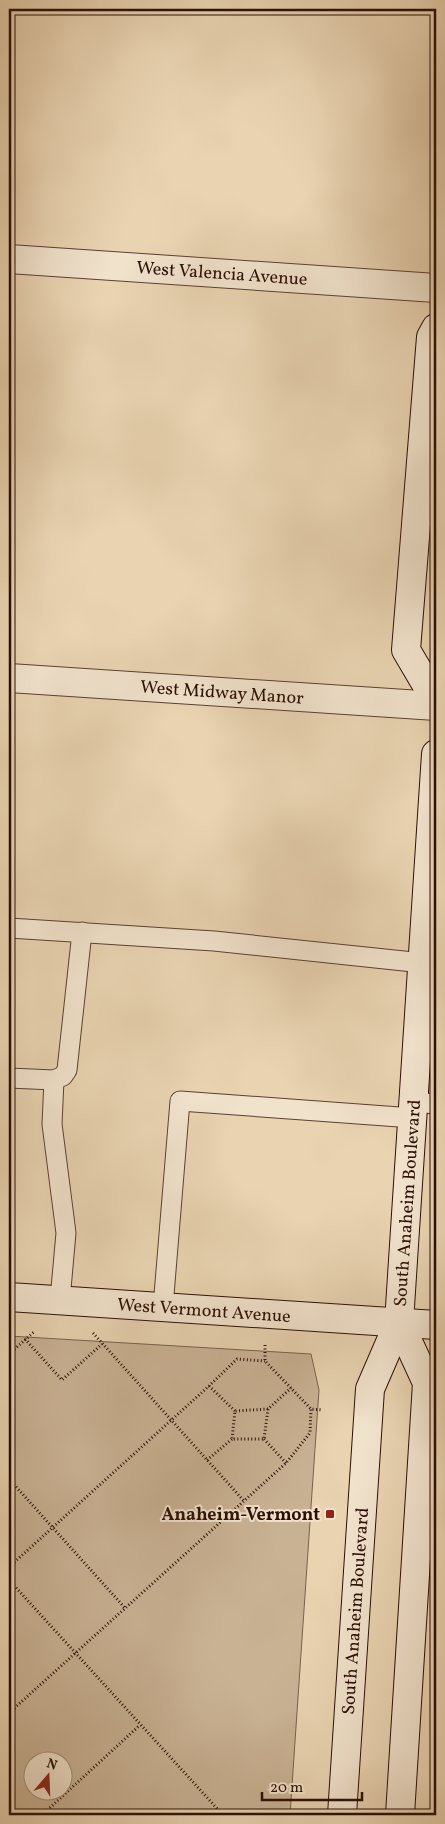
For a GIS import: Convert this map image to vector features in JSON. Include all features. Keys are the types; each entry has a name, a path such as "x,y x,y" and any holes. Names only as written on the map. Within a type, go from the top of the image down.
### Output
{"main road":[{"name":"West Valencia Avenue","path":"9,259 436,288"},
{"path":"436,328 431,337 406,650 436,701"},
{"name":"West Midway Manor","path":"9,678 436,706"},
{"name":"South Anaheim Boulevard","path":"342,1815 370,1388 399,1322 421,1108 423,963 436,754"},
{"name":"West Vermont Avenue","path":"9,1297 436,1325"},
{"name":"South Anaheim Boulevard","path":"399,1322 427,1383 400,1815"}],"lane":[{"path":"9,928 214,941 423,963"},
{"path":"9,1078 54,1080 63,1076 67,1070 82,932"},
{"path":"54,1080 52,1124 66,1233 60,1300"},
{"path":"163,1307 180,1101 421,1108"}],"path":[{"path":"9,1354 38,1328"},
{"path":"91,1331 244,1501"},
{"path":"25,1339 62,1380 102,1344"},
{"path":"265,1342 265,1361"},
{"path":"9,1567 209,1386 237,1358 265,1361 311,1409 323,1410"},
{"path":"209,1386 235,1411 268,1408 291,1388"},
{"path":"264,1439 268,1408"},
{"path":"9,1713 286,1463 310,1433 311,1409"},
{"path":"232,1439 235,1411"},
{"path":"207,1460 232,1439 264,1439 286,1463"},
{"path":"9,1479 125,1608"},
{"path":"9,1580 223,1815"},
{"path":"42,1815 140,1725"}],"shaded area":[{"path":"9,1336 311,1354 319,1390 290,1815 9,1815"}],"place":[{"name":"Anaheim-Vermont","path":"330,1514"}]}
